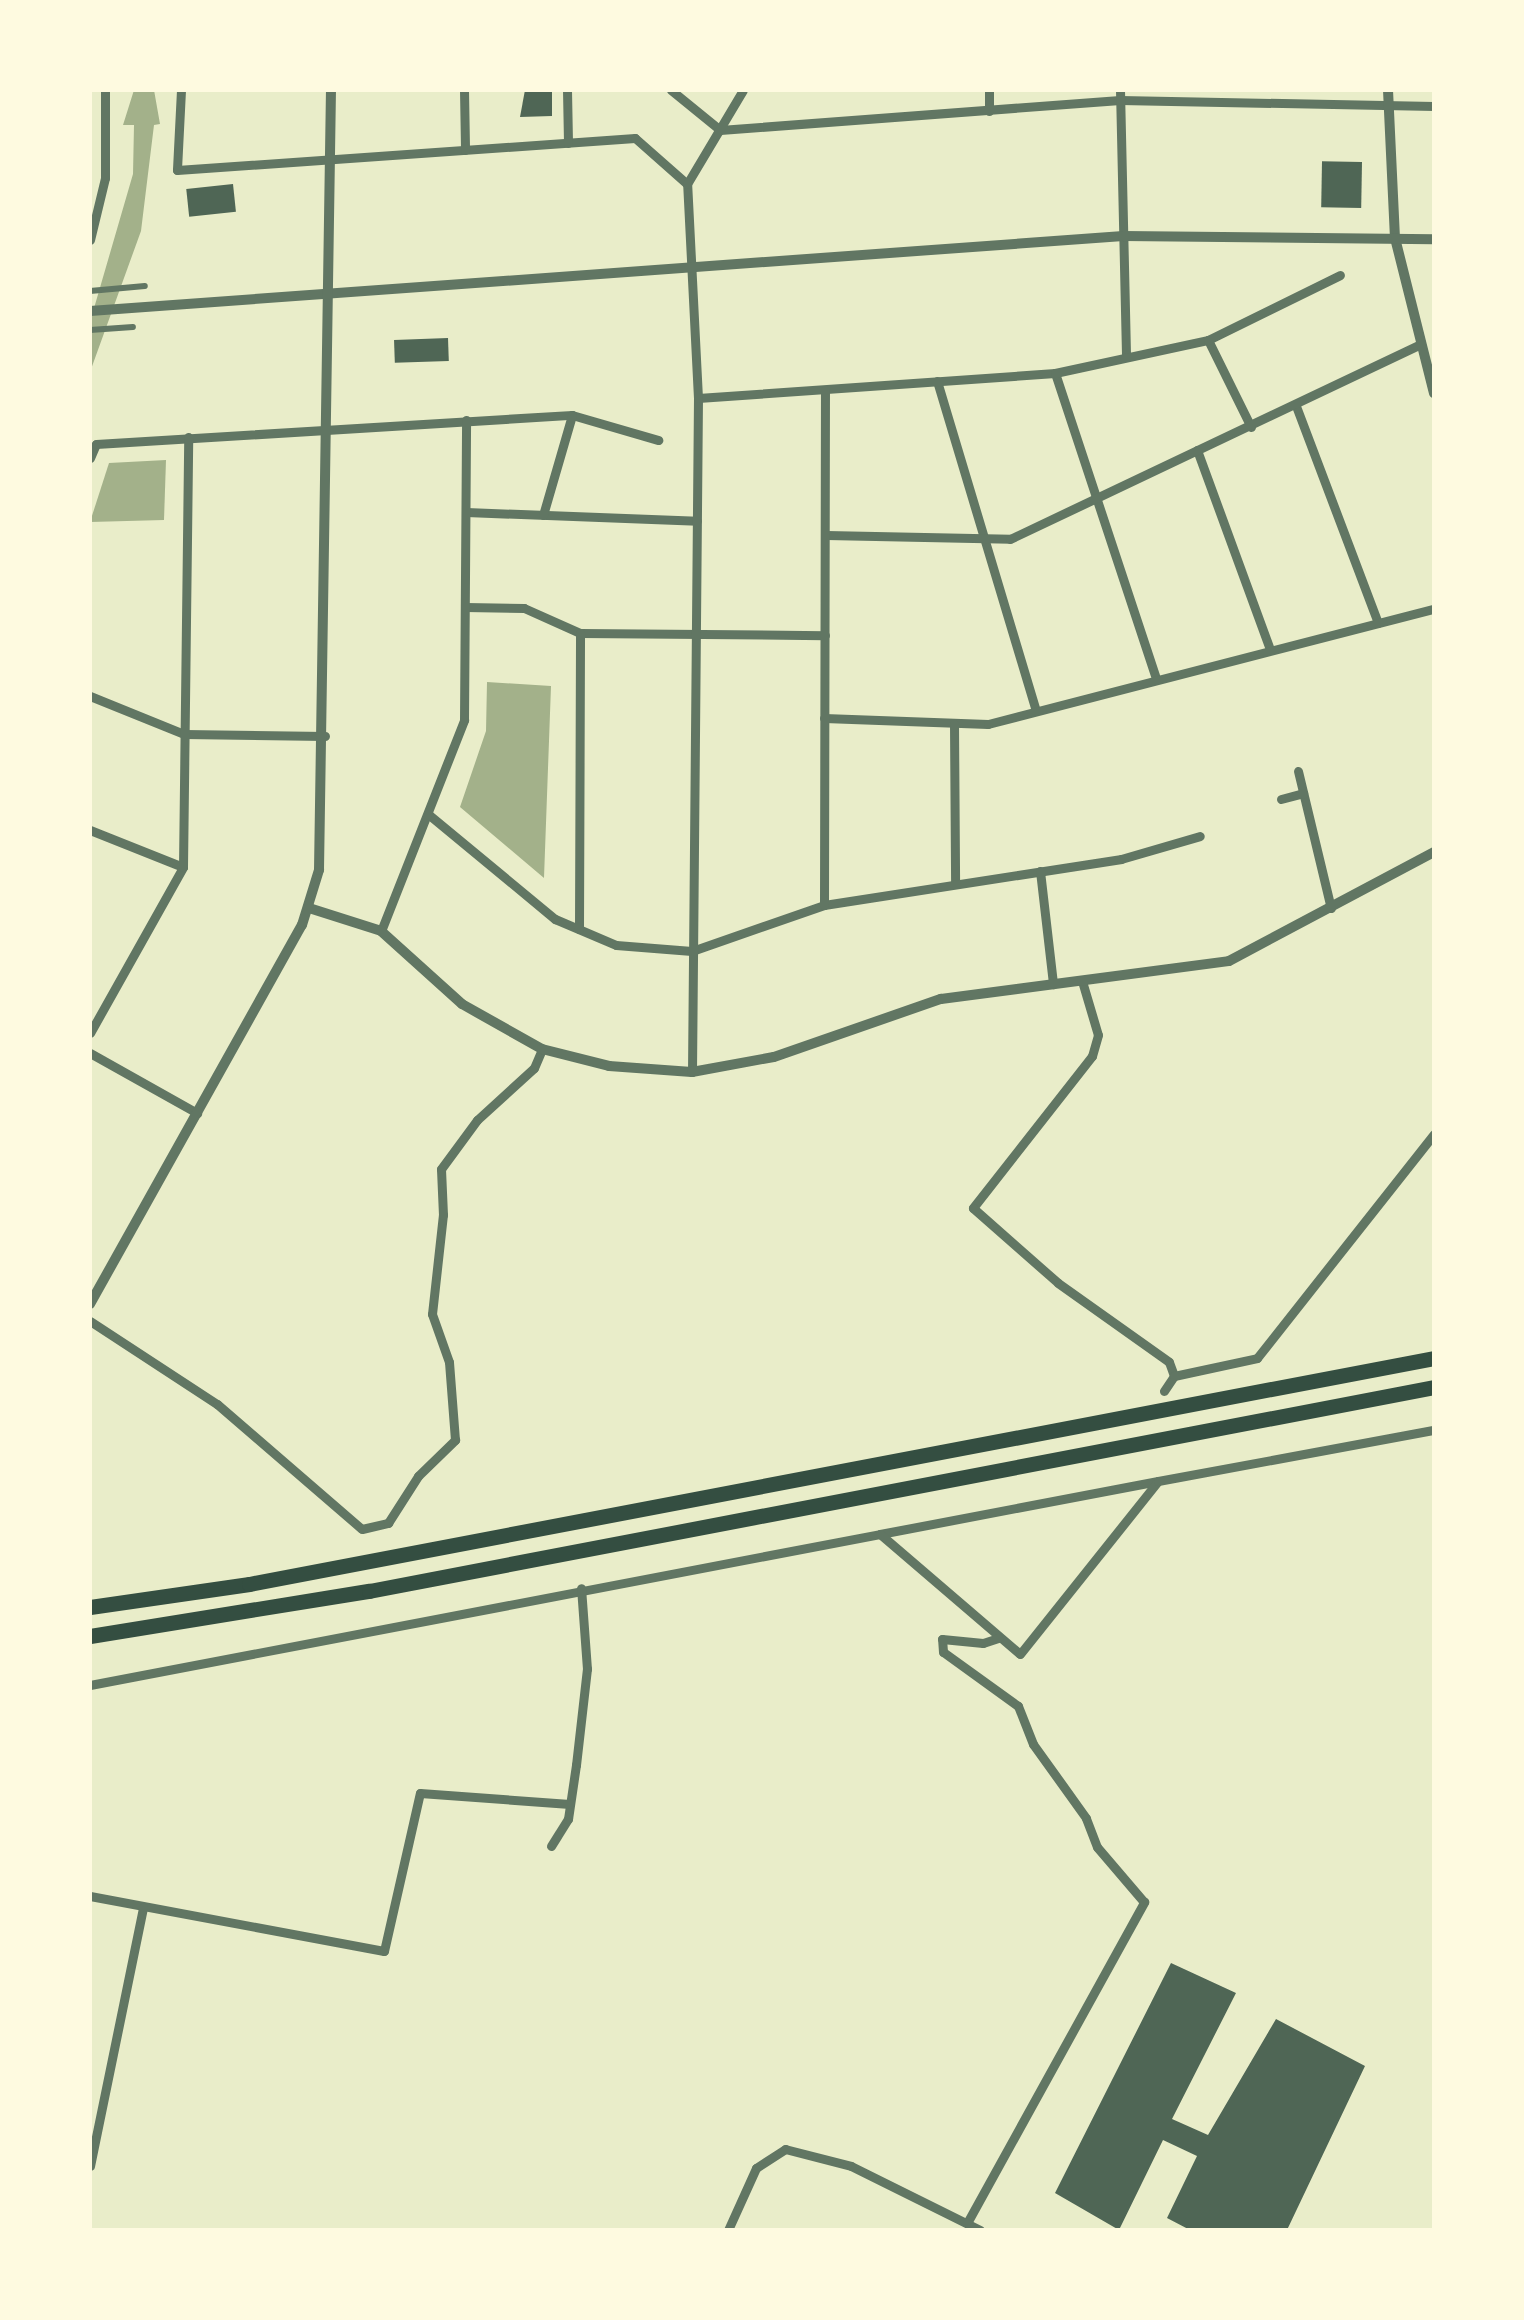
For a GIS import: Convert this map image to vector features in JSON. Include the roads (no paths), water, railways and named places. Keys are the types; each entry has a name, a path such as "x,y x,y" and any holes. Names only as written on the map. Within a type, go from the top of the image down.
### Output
{"highway":[{"path":"90,1607 249,1584 1434,1358"},
{"path":"90,1636 369,1591 1434,1387"}],"street":[{"path":"90,240 105,147 105,90"},
{"path":"180,90 177,170 635,138 687,184"},
{"path":"90,1304 309,908 324,833 331,90"},
{"path":"464,90 466,150"},
{"path":"566,90 568,143"},
{"path":"671,90 720,130 989,111 1120,95 1434,106"},
{"path":"692,1072 698,398 687,184 743,90"},
{"path":"988,90 989,111"},
{"path":"1250,90 1251,102"},
{"path":"1388,90 1395,238 1434,393"},
{"path":"1120,95 1126,357"},
{"path":"90,148 105,147"},
{"path":"90,310 1123,236 1434,238"},
{"path":"698,398 1056,374 1208,340 1340,276"},
{"path":"90,291 145,286"},
{"path":"90,330 133,327"},
{"path":"1208,340 1250,427"},
{"path":"826,535 986,540 1035,531 1422,344"},
{"path":"1056,374 1156,679"},
{"path":"938,382 1036,710"},
{"path":"824,906 825,390"},
{"path":"1296,406 1378,623"},
{"path":"544,516 572,415"},
{"path":"90,458 96,444 572,415 658,440"},
{"path":"381,931 464,720 466,420"},
{"path":"90,1033 183,867 188,437"},
{"path":"1197,450 1270,650"},
{"path":"466,512 697,521"},
{"path":"466,607 524,608 580,633 825,635"},
{"path":"824,718 988,724 1434,609"},
{"path":"579,930 580,633"},
{"path":"90,696 184,734 325,736"},
{"path":"954,724 955,881"},
{"path":"1298,771 1331,908"},
{"path":"1281,799 1304,793"},
{"path":"428,814 555,918 616,945 692,951 824,906 955,881 1121,859 1200,836"},
{"path":"90,830 183,867"},
{"path":"309,908 381,931 462,1004 542,1048 609,1066 692,1072 774,1057 941,999 1229,961 1434,852"},
{"path":"1040,871 1053,984"},
{"path":"1082,980 1098,1035 1092,1056 972,1208 1058,1284 1130,1329 1169,1362 1174,1376"},
{"path":"90,1321 216,1404 362,1529 388,1523 418,1476 456,1440 450,1362 432,1314 441,1169 478,1120 534,1068 542,1048"},
{"path":"90,1052 198,1113"},
{"path":"1164,1391 1174,1376 1258,1358 1434,1134"},
{"path":"90,1685 581,1588 1434,1430"},
{"path":"880,1534 1020,1654 1158,1481"},
{"path":"551,1846 570,1804 586,1669 581,1588"},
{"path":"968,2224 1144,1902 1097,1847 1086,1818 1033,1744 1018,1706 942,1652 942,1640 983,1643 998,1638"},
{"path":"90,1896 384,1950 420,1793 570,1804"},
{"path":"90,2166 143,1907"},
{"path":"728,2230 756,2168 785,2149 851,2166 980,2230"}]}
